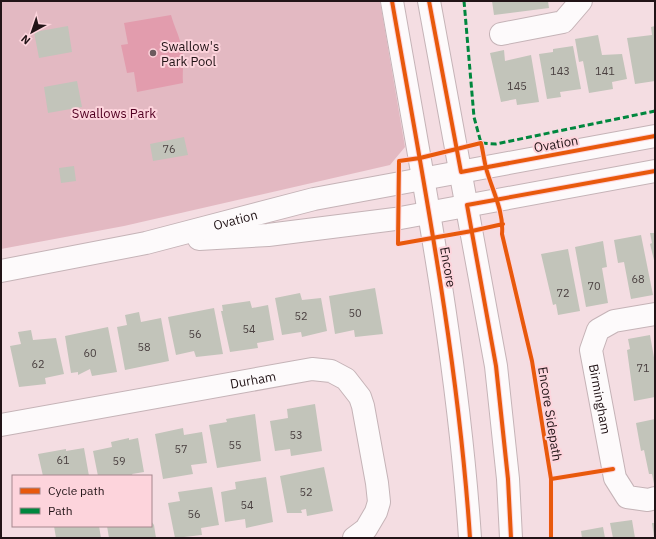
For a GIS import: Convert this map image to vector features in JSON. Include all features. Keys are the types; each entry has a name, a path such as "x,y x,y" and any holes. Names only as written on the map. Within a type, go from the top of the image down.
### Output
{"street":[{"name":"Encore","path":"392,1 445,305 466,471 470,538"},
{"path":"429,1 496,366 508,479 511,538"},
{"path":"501,34 563,22 581,1"},
{"name":"Ovation","path":"1,271 146,243 314,199 655,136"},
{"name":"Ovation","path":"146,243 268,235 395,219 655,171"},
{"name":"Birmingham","path":"655,314 614,321 598,330 592,350 615,478 627,497 648,500 655,498"},
{"name":"Durham","path":"1,425 312,368 331,371 348,380 360,396 378,483 379,501 377,511 360,533"}],"green space":[{"name":"Swallows Park","path":"1,1 380,1 405,147 390,165 124,226 1,249"}],"shaded area":[{"name":"Swallow's Park Pool","path":"171,15 182,50 183,83 137,92 134,72 127,73 121,45 128,44 124,23"}],"building":[{"path":"492,1 548,1 549,8 494,15"},
{"path":"68,26 72,52 39,58 34,32"},
{"path":"655,26 655,81 635,84 627,38 652,35 651,27"},
{"path":"598,35 602,55 622,54 627,79 612,82 613,89 589,93 583,61 579,62 575,39"},
{"path":"573,46 581,89 560,92 561,97 547,99 539,54 553,52 553,49"},
{"path":"504,50 505,61 531,55 539,102 517,105 516,99 501,102 490,53"},
{"path":"77,81 82,107 48,113 44,87"},
{"path":"184,137 188,155 153,161 150,144"},
{"path":"74,166 76,181 61,183 59,168"},
{"path":"650,233 655,233 655,264 650,244 652,243"},
{"path":"641,235 653,295 631,299 624,262 618,263 614,240"},
{"path":"603,241 607,267 602,268 608,303 586,307 575,247"},
{"path":"568,249 580,311 558,315 556,304 553,305 541,254"},
{"path":"375,288 383,334 355,337 354,330 335,334 329,296"},
{"path":"300,293 302,300 321,298 327,331 302,337 301,332 282,335 275,298"},
{"path":"250,301 252,308 268,305 274,340 257,343 258,348 230,352 221,311 223,311 222,305"},
{"path":"214,308 223,354 196,357 194,351 176,355 168,317"},
{"path":"139,312 141,322 161,318 169,361 125,370 117,327 127,325 125,315"},
{"path":"108,327 117,372 92,376 90,369 78,375 78,372 71,373 65,336"},
{"path":"31,330 33,340 56,338 64,374 45,378 46,384 19,387 10,346 21,344 18,332"},
{"path":"650,335 655,363 655,397 634,401 627,350 630,349 628,339"},
{"path":"315,404 322,451 291,456 290,449 275,451 270,421 288,418 287,409"},
{"path":"255,414 261,461 217,468 209,425 227,422 226,419"},
{"path":"655,419 654,484 652,474 649,474 644,450 641,451 636,423"},
{"path":"183,428 184,435 202,432 207,463 191,465 193,474 163,479 155,434"},
{"path":"129,438 129,440 138,438 144,472 132,475 98,475 93,451 112,447 111,442"},
{"path":"84,448 89,475 43,475 38,454 66,449 66,451"},
{"path":"324,467 333,511 307,516 306,509 301,510 302,513 287,513 280,476"},
{"path":"266,477 273,522 246,528 245,519 225,522 221,492 236,489 235,482"},
{"path":"212,487 219,525 201,528 202,535 175,538 168,503 180,501 178,492"},
{"path":"632,520 635,538 613,538 610,523"},
{"path":"152,522 154,525 156,538 109,538 107,527 152,527"},
{"path":"652,523 655,523 655,537 654,537"},
{"path":"54,527 99,527 101,538 56,538"},
{"path":"603,527 605,538 582,538 581,531"}],"marked path":[{"path":"464,1 474,117 481,143 496,144 655,111"}],"cycle path":[{"path":"392,1 427,201 448,335 457,403 470,538"},
{"path":"429,1 461,172 655,136"},
{"name":"Encore Sidepath","path":"503,224 472,231 398,244 399,161 420,158 481,143 486,168 501,217 502,225 502,234 532,361 551,479 551,538"},
{"path":"511,538 508,479 496,366 467,205 655,171"},
{"path":"551,479 613,469"}],"place":[{"name":"Swallow's Park Pool","path":"153,53"}]}
